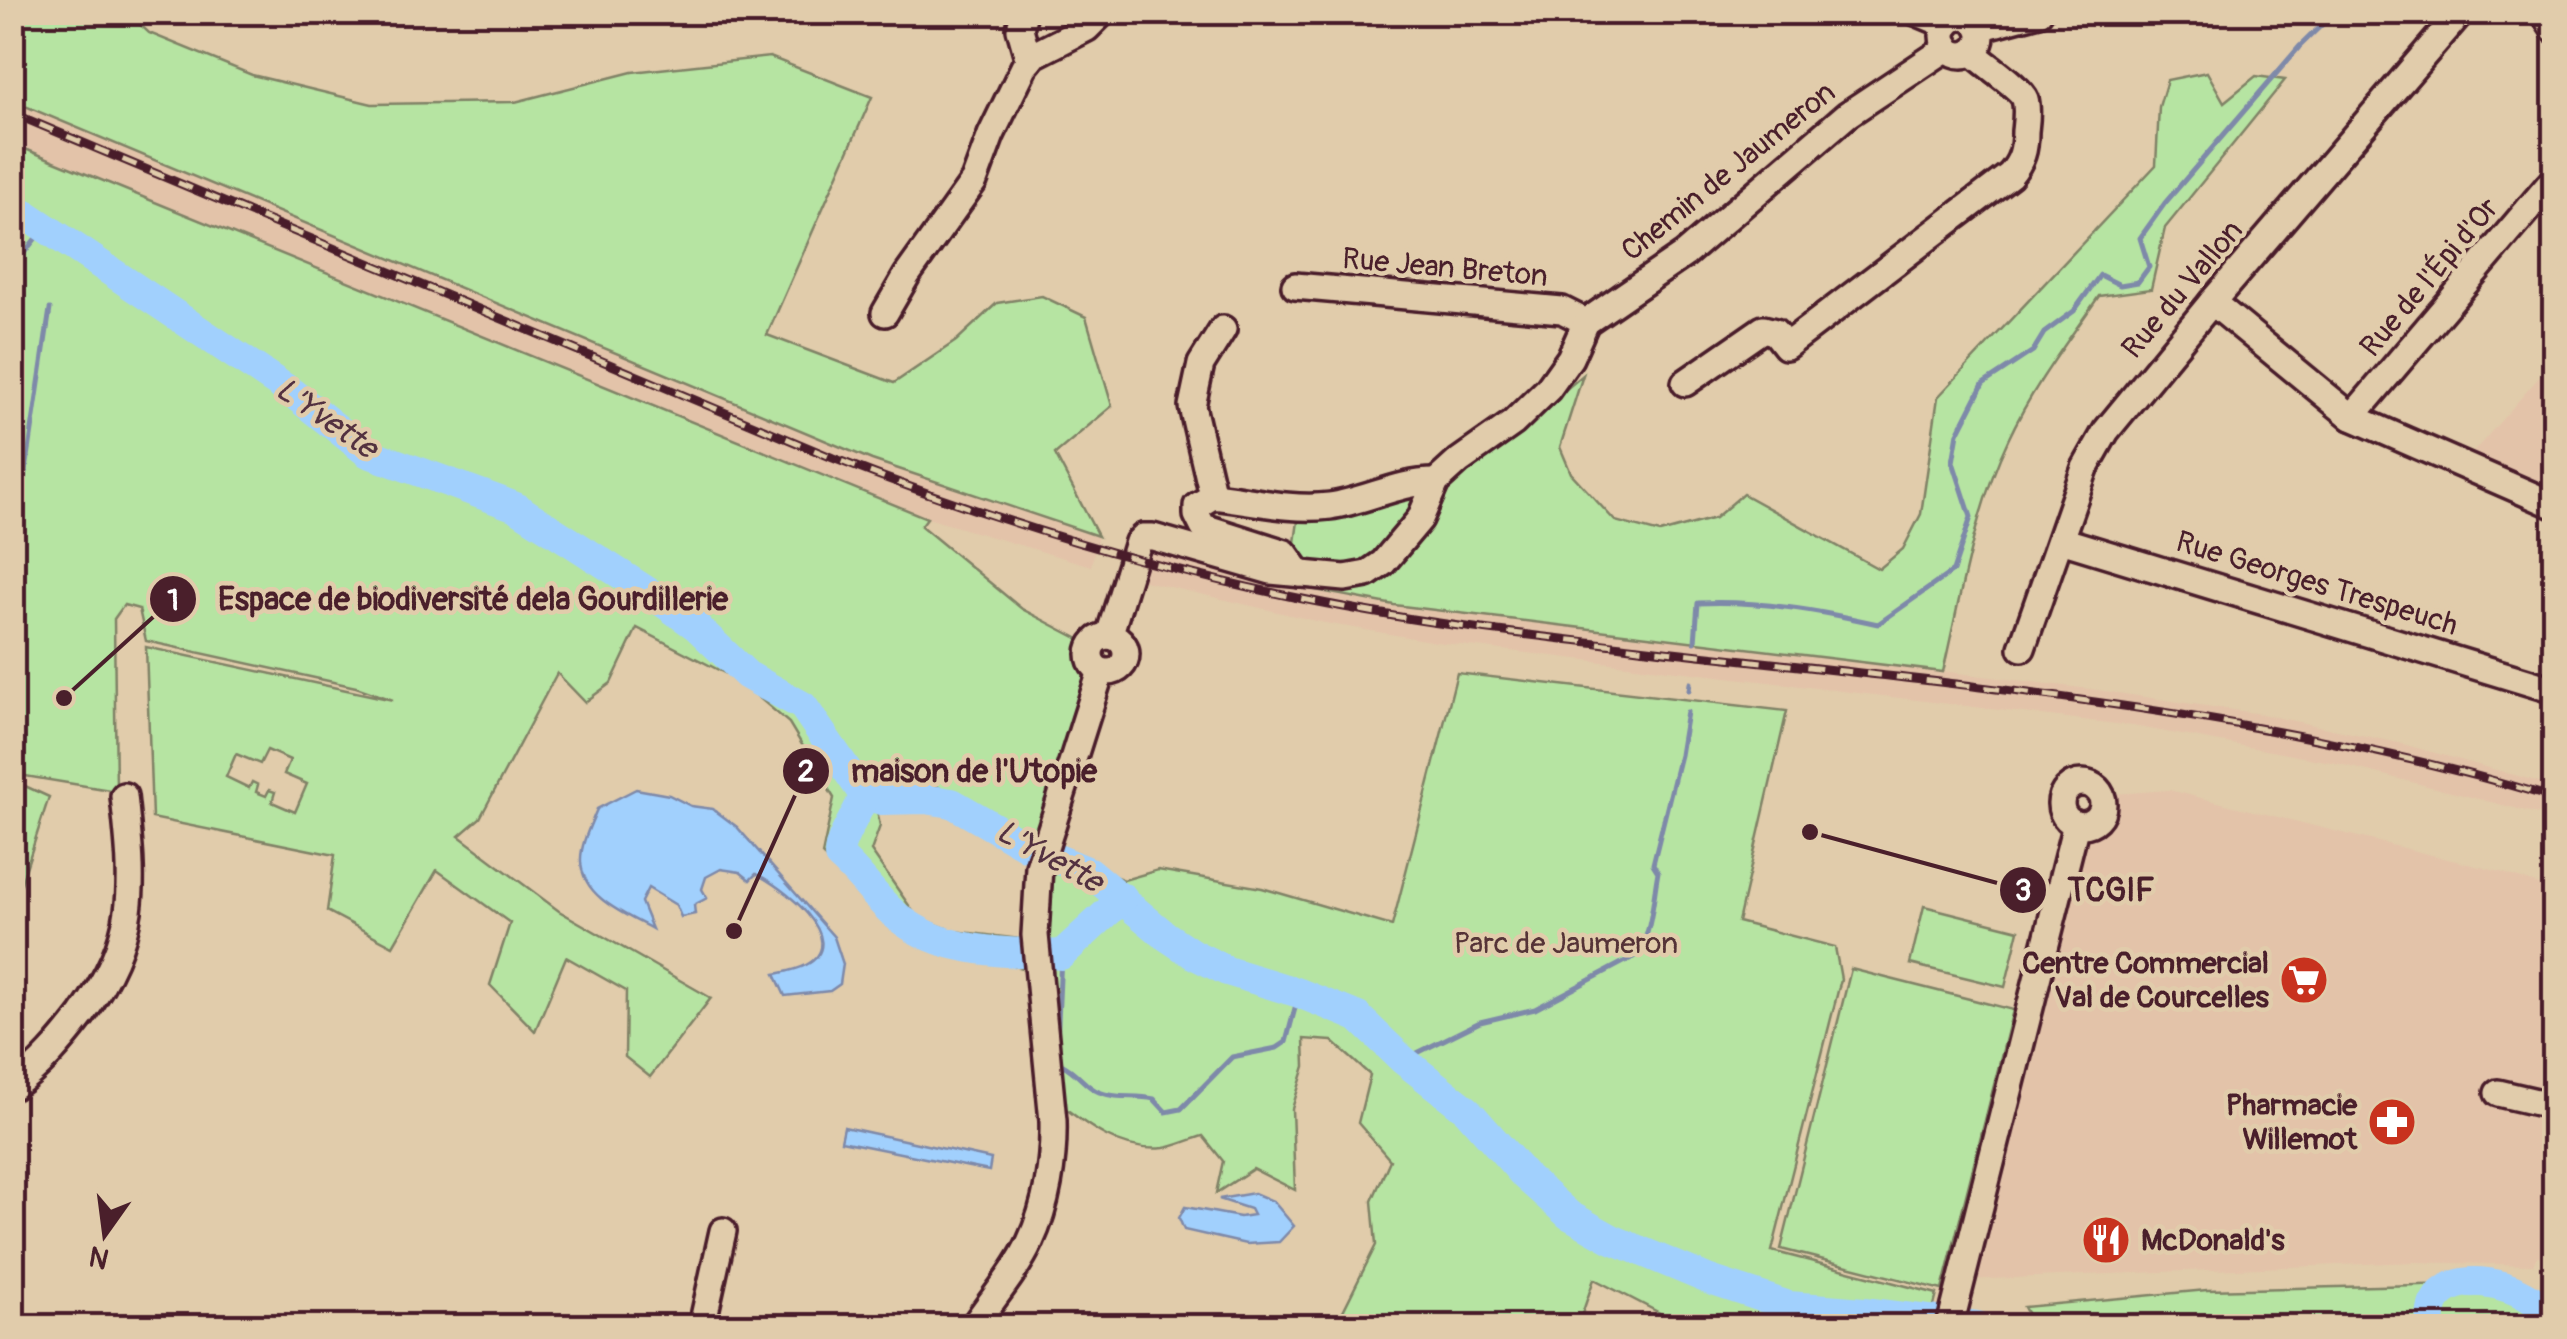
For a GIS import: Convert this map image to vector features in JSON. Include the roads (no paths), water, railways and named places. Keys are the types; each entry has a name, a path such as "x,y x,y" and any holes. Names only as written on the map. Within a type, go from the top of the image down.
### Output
{"street":[{"path":"1024,12 1020,29 1028,61"},
{"path":"885,313 907,275 974,181 991,135 1028,61 1087,28 1103,12"},
{"path":"1916,12 1946,35 1960,55 1975,40 2039,12"},
{"name":"Rue du Vallon","path":"2022,648 2085,468 2106,431 2461,12"},
{"path":"2543,12 2554,28"},
{"name":"Chemin de Jaumeron","path":"974,1326 1029,1244 1054,1148 1037,962 1042,854 1101,671 1093,664 1091,648 1098,639 1109,636 1138,542 1154,536 1271,571 1344,578 1367,574 1384,563 1420,519 1436,482 1512,423 1548,389 1570,358 1586,322 1685,254 1848,114 1941,52 1946,35"},
{"path":"1685,383 1763,329 1775,332 1786,346 2010,175 2021,162 2025,148 2024,99 2017,88 1983,66 1975,40"},
{"name":"Rue de l'Épi d'Or","path":"2352,417 2554,179"},
{"name":"Rue Jean Breton","path":"1296,286 1562,310 1586,322"},
{"path":"2212,302 2352,417 2554,505"},
{"path":"1223,329 1201,364 1192,406 1212,496 1197,506 1197,515 1203,527 1285,553 1300,574"},
{"name":"Chemin de Jaumeron","path":"1212,496 1299,507 1329,506 1419,482 1436,482"},
{"name":"Rue Georges Trespeuch","path":"2060,540 2554,690"},
{"path":"12,1087 69,1032 100,990 116,960 127,930 132,891 124,796"},
{"path":"1953,1314 2076,824"},
{"path":"2498,1093 2554,1106"},
{"path":"702,1326 722,1232"}],"water":[{"path":"636,789 713,809 737,827 834,937 843,964 840,984 830,991 785,996 775,974 806,965 818,954 821,942 808,914 781,889 756,874 750,880 740,872 721,869 706,877 702,889 707,898 694,905 695,914 681,917 676,905 648,888 641,902 652,929 597,895 589,886 581,862 586,835 597,809"},
{"path":"844,1127 991,1159 989,1171 841,1141"},
{"path":"1254,1193 1273,1201 1294,1226 1279,1242 1246,1244 1184,1230 1179,1218 1185,1207 1240,1217 1253,1215 1250,1209 1219,1199"}],"waterway":[{"path":"1695,642 1698,603 1789,608 1878,624 1953,571 1971,517 1953,462 1958,433 1983,384 2033,351 2044,333 2074,311 2100,275 2120,285 2138,282 2149,267 2140,238 2165,203 2300,46 2335,12"},
{"name":"L'Yvette","path":"12,209 291,392 368,453 516,507 650,593 696,626 747,675 803,706 864,795 882,800 952,803 1028,847 1089,872 1193,954 1227,971 1299,993 1358,1017 1403,1060 1467,1110 1525,1176 1569,1215 1612,1239 1710,1280 1789,1306 1977,1326"},
{"path":"12,268 44,228"},
{"path":"12,565 50,309"},
{"path":"1689,690 1690,683"},
{"path":"1403,1060 1480,1022 1535,1009 1637,955 1651,915 1658,872 1653,864 1687,712"},
{"path":"864,795 839,856 892,912 930,936 972,948 1061,955 1123,898"},
{"path":"1061,955 1057,1045 1061,1064 1099,1092 1154,1099 1166,1112 1181,1109 1232,1057 1277,1048 1286,1042 1299,993"},
{"name":"L'Yvette","path":"2429,1326 2434,1303 2442,1292 2467,1282 2496,1284 2523,1294 2537,1303 2551,1326"}],"railway":[{"path":"12,113 833,458 970,508 1109,552 1251,588 1455,626 1985,688 2215,720 2442,767 2554,798"}],"place":[{"name":"Espace de biodiversité dela Gourdillerie","path":"64,698"},
{"name":"TCGIF","path":"1810,832"},
{"name":"maison de l'Utopie","path":"734,931"},
{"name":"Centre Commercial Val de Courcelles","path":"2304,980"},
{"name":"Pharmacie Willemot","path":"2392,1122"},
{"name":"McDonald's","path":"2106,1240"}],"park label":[{"name":"Parc de Jaumeron","path":"1566,943"}]}
